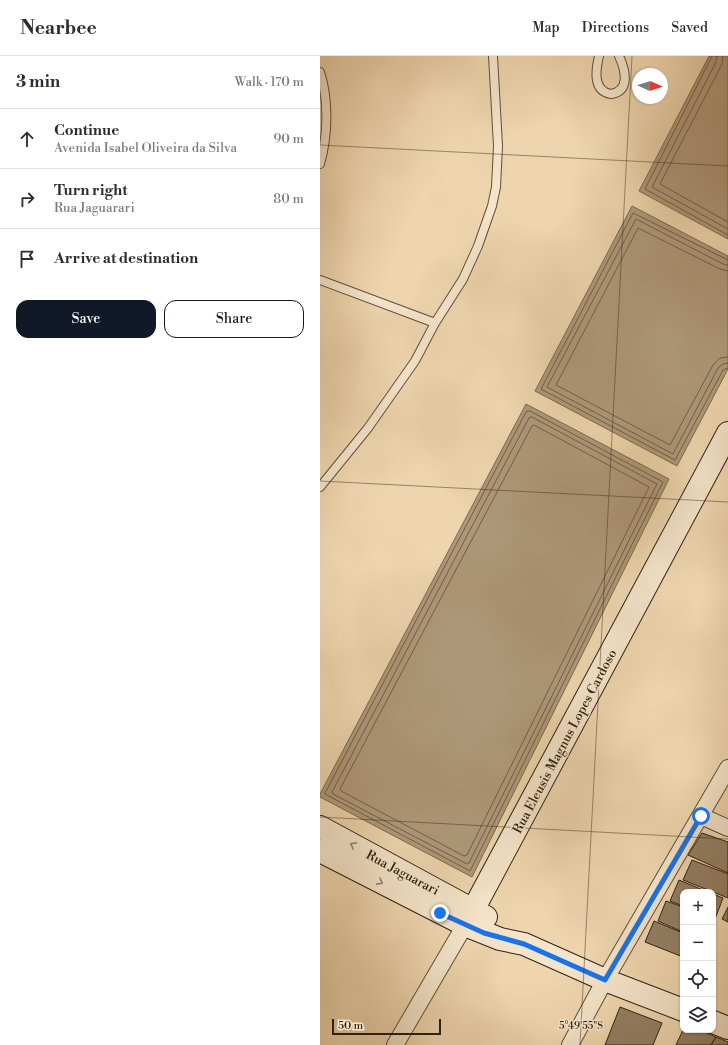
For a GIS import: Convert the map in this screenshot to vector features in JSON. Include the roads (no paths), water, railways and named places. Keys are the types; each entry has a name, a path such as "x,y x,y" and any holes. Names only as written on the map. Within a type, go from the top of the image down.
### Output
{"main road":[{"name":"Rua Eleusis Magnus Lopes Cardoso","path":"469,918 727,436"},
{"name":"Rua Jaguarari","path":"320,827 469,918 500,939 524,944 605,980 680,1009"},
{"name":"Rua Jaguarari","path":"320,851 469,918"},
{"path":"716,1023 728,1028"}],"street":[{"path":"570,1045 605,980 728,768"},
{"path":"701,816 728,828"},
{"name":"Rua Eleusis Magnus Lopes Cardoso","path":"395,1045 469,918"}],"lane":[{"path":"320,487 368,428 415,362 435,323 463,279 478,246 492,206 496,187 498,146 493,56"},
{"path":"599,56 597,81 604,91 611,94 621,89 625,80 625,68 620,56"},
{"path":"320,72 326,115 324,151 320,164"},
{"path":"320,280 435,323"}],"water":[{"path":"709,56 728,56 728,239 639,191"},
{"path":"632,206 728,256 728,369 677,466 535,391"},
{"path":"526,404 669,479 472,877 320,797 320,794"}]}
